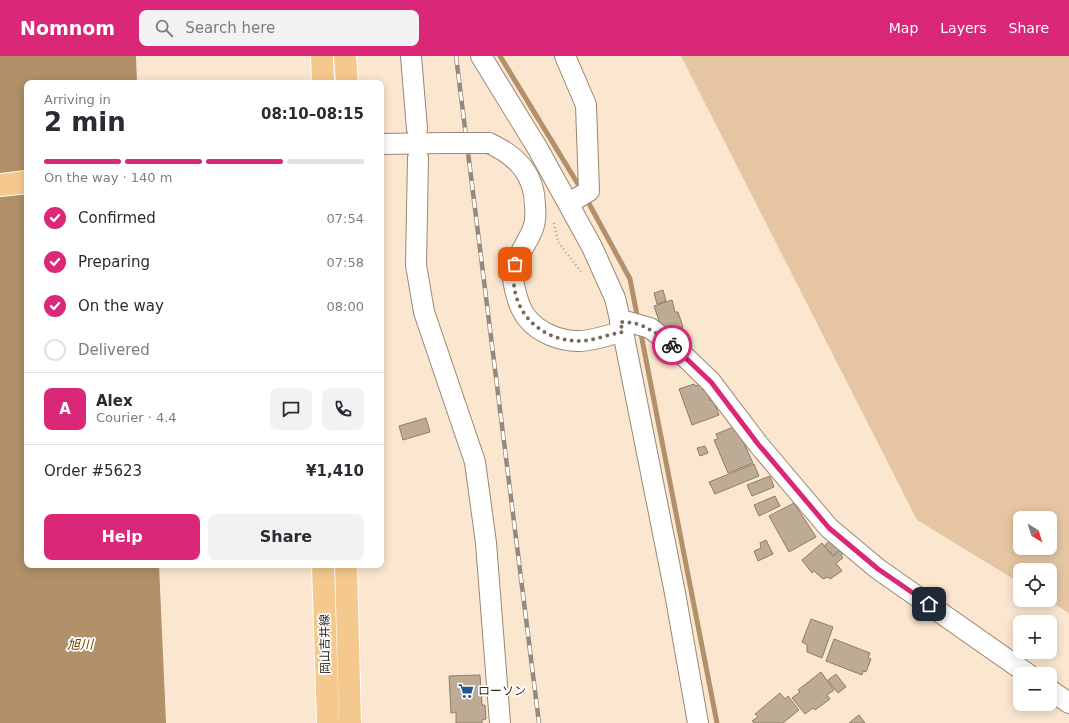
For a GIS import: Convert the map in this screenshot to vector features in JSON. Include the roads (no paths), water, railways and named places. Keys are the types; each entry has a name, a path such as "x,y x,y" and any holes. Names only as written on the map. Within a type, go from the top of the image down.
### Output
{"main road":[{"path":"322,56 323,80"},
{"path":"346,56 346,80"},
{"path":"0,185 24,182"},
{"name":"岡山吉井線","path":"323,568 328,723"},
{"name":"岡山吉井線","path":"346,568 350,723"}],"street":[{"path":"412,56 417,129"},
{"path":"481,56 538,149 579,197"},
{"path":"565,56 586,105 579,197 592,247 624,325 698,723"},
{"path":"384,144 489,143 504,150 520,164 531,182 535,200 533,229 515,264 513,276 515,291 520,306 527,319 552,337 579,342 624,325 650,328 678,350 711,382 758,444 829,528 878,569 1018,667"},
{"path":"418,158 416,265 424,312 475,462 486,543 500,723"},
{"path":"1057,695 1069,703"}],"water":[{"name":"旭川","path":"0,56 136,56 137,80 24,80 24,568 159,568 166,723 0,723"}],"waterway":[{"path":"500,56 581,189"},
{"path":"586,198 630,279 638,320"},
{"path":"640,329 717,723"}],"railway":[{"path":"456,56 539,723"}],"place":[{"name":"ローソン","path":"466,691"}]}
